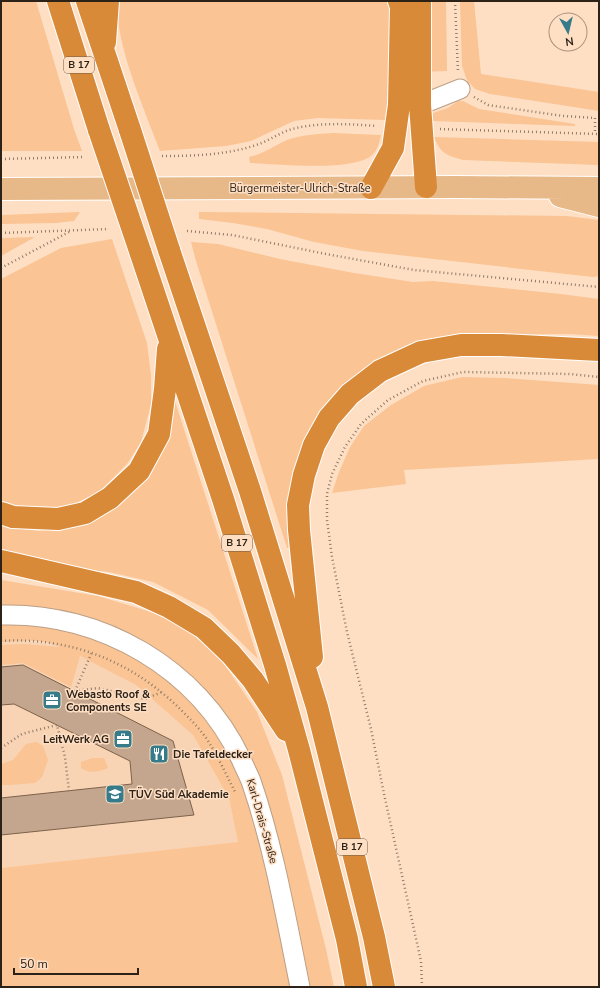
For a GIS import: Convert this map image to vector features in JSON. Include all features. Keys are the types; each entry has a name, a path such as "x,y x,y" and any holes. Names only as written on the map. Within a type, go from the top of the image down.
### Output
{"highway":[{"name":"B 17","path":"58,1 99,130 223,499 275,665 299,750 347,939 356,987"},
{"name":"B 17","path":"87,1 250,491 317,707 374,937 384,987"},
{"path":"104,53 108,1"},
{"path":"371,188 393,148 399,104 400,1"},
{"path":"420,1 420,105 426,187"},
{"path":"1,513 13,517 58,519 85,513 110,498 139,471 159,434 165,389 169,338"},
{"path":"317,707 301,561 298,505 304,475 314,445 329,418 350,394 380,370 421,352 461,345 502,345 599,350"},
{"path":"1,561 136,592 169,607 204,628 231,654 253,680 299,750"}],"main road":[{"name":"Bürgermeister-Ulrich-Straße","path":"1,189 426,187 599,188"},
{"path":"521,187 599,206"}],"street":[{"path":"420,105 460,89"},
{"name":"Karl-Drais-Straße","path":"1,615 48,618 88,626 108,634 153,658 173,673 208,708 223,727 235,747 251,780 271,849 300,987"}],"path":[{"path":"455,1 457,68 460,89 488,105 563,116 595,118 595,134"},
{"path":"162,156 198,156 232,152 260,144 291,129 325,124 382,126"},
{"path":"439,128 599,134"},
{"path":"1,159 84,157"},
{"path":"1,233 109,229"},
{"path":"1,268 70,231"},
{"path":"187,231 232,235 414,270 599,287"},
{"path":"422,987 421,961 371,729 347,632 332,557 326,520 327,494 332,474 345,447 361,424 388,400 423,381 463,372 570,374 599,377"},
{"path":"1,641 38,641 92,652 140,676 162,692 190,718 210,744 235,793"},
{"path":"92,652 75,691 98,688 145,699 162,692"},
{"path":"1,748 22,734 57,725 65,757 69,791"}],"shaded area":[{"path":"1,1 36,1 82,151 1,151"},
{"path":"117,1 389,1 391,8 391,70 385,120 318,118 294,121 251,141 226,146 160,151 139,97 126,57 121,38"},
{"path":"420,1 446,1 447,71 420,72"},
{"path":"460,1 474,1 481,74 599,92 599,111 490,94 475,89 467,80 462,66"},
{"path":"458,101 463,101 479,109 575,124 575,126 433,121 433,113 448,108"},
{"path":"333,133 381,135 374,154 357,162 328,166 250,163 249,157 264,152 292,138"},
{"path":"434,137 599,142 599,165 463,160 445,153 439,147"},
{"path":"80,212 74,221 56,223 1,224 1,215"},
{"path":"199,212 567,216 599,220 599,276 593,277 363,251 314,242 267,229 199,219"},
{"path":"35,237 1,256 1,238"},
{"path":"112,239 147,343 151,376 151,404 141,442 127,464 99,492 65,508 40,511 12,507 1,502 1,279 61,248"},
{"path":"191,242 218,244 280,259 413,282 433,281 599,299 599,336 570,334 465,335 437,338 409,345 384,357 356,376 313,426 296,461 289,499 290,547 287,548"},
{"path":"462,377 505,378 599,385 599,459 404,470 406,484 332,493 350,447 364,426 391,405 424,386"},
{"path":"173,395 258,659 208,610 153,582 109,572 72,568 1,551 1,526 39,531 68,527 107,509"},
{"path":"1,580 98,596 171,618 218,655 257,712 282,775 326,949 334,987 1,987 1,868 238,842 229,798 193,735 136,685 80,656 71,687 23,663 1,665 1,645 24,644 60,647 39,641 1,642"},
{"path":"23,641 53,644 136,685 193,735 229,798 238,842 1,868 1,642"},
{"path":"37,742 43,746 48,760 42,777 35,783 1,785 1,764 13,760 26,744"},
{"path":"92,758 104,758 108,768 94,772 81,768 81,762"}],"building":[{"path":"23,665 173,741 194,815 1,835 1,798 132,784 130,761 14,704 1,705 1,667"}],"place":[{"name":"Webasto Roof & Components SE","path":"52,700"},
{"name":"LeitWerk AG","path":"123,739"},
{"name":"Die Tafeldecker","path":"159,754"},
{"name":"TÜV Süd Akademie","path":"115,794"}]}
